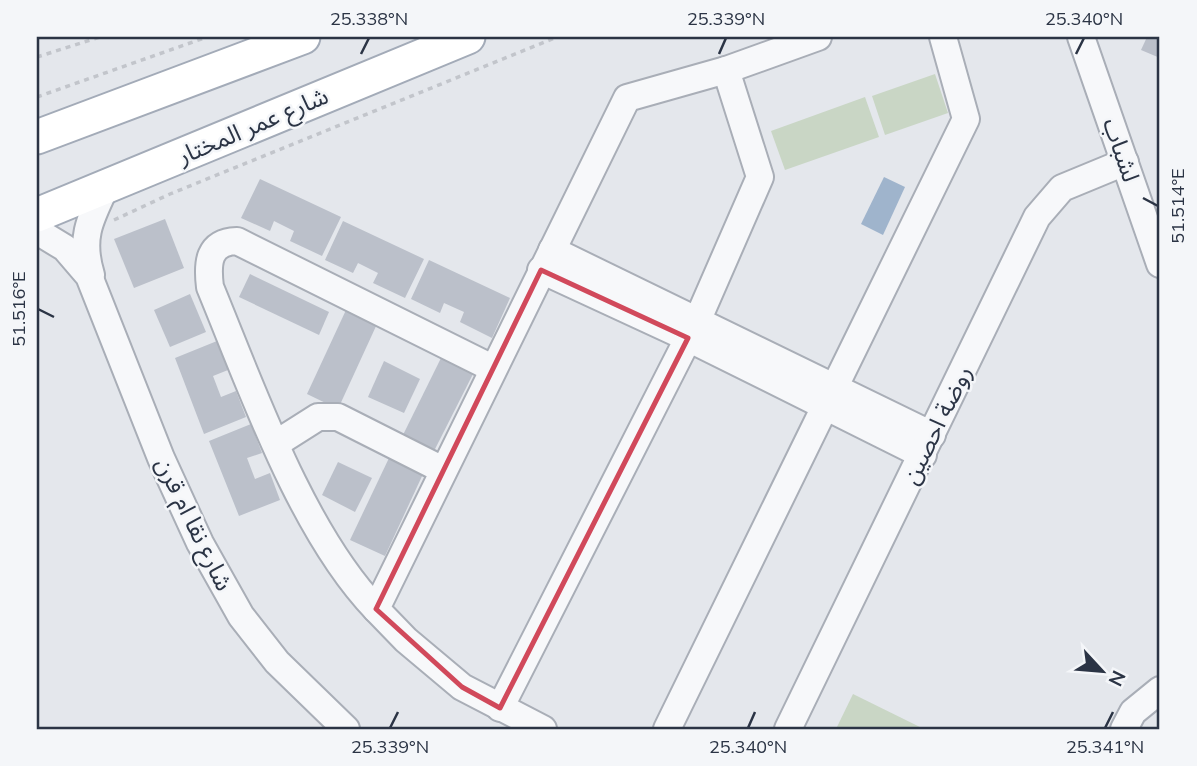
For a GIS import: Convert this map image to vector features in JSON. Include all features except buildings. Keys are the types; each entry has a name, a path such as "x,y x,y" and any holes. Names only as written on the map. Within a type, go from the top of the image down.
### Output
{"main road":[{"path":"37,137 303,37"},
{"name":"شارع عمر المختار","path":"37,215 468,37"}],"street":[{"path":"376,609 492,368 627,98 726,70 818,37"},
{"path":"667,729 966,119 943,37"},
{"name":"لشباب","path":"1082,37 1160,264"},
{"path":"500,708 693,329 760,177 726,70"},
{"path":"37,119 134,100"},
{"name":"روضة احصين","path":"788,729 1037,216 1062,188 1125,162"},
{"name":"شارع نقا ام قرن","path":"105,188 87,229 84,254 94,287 160,458 200,543 242,616 277,662 346,729"},
{"name":"شارع نقا ام قرن","path":"37,231 74,257 94,287"},
{"path":"492,368 237,241 224,241 215,248 207,263 210,287 277,443 324,539 357,590 406,640 462,687 543,729"},
{"path":"546,260 928,445"},
{"path":"277,443 318,416 338,417 443,470"},
{"path":"1124,729 1133,712 1160,690"},
{"path":"1143,729 1160,712"}],"path":[{"path":"37,57 100,37"},
{"path":"37,97 207,37"},
{"path":"108,222 195,183 557,37"}],"highlighted area":[{"path":"541,270 688,338 500,708 462,687 376,609"}],"green space":[{"path":"935,74 948,113 885,135 872,96"},
{"path":"865,97 879,137 785,170 771,131"},
{"path":"853,694 924,729 836,729"}],"water":[{"path":"884,177 905,187 883,235 861,224"}]}
